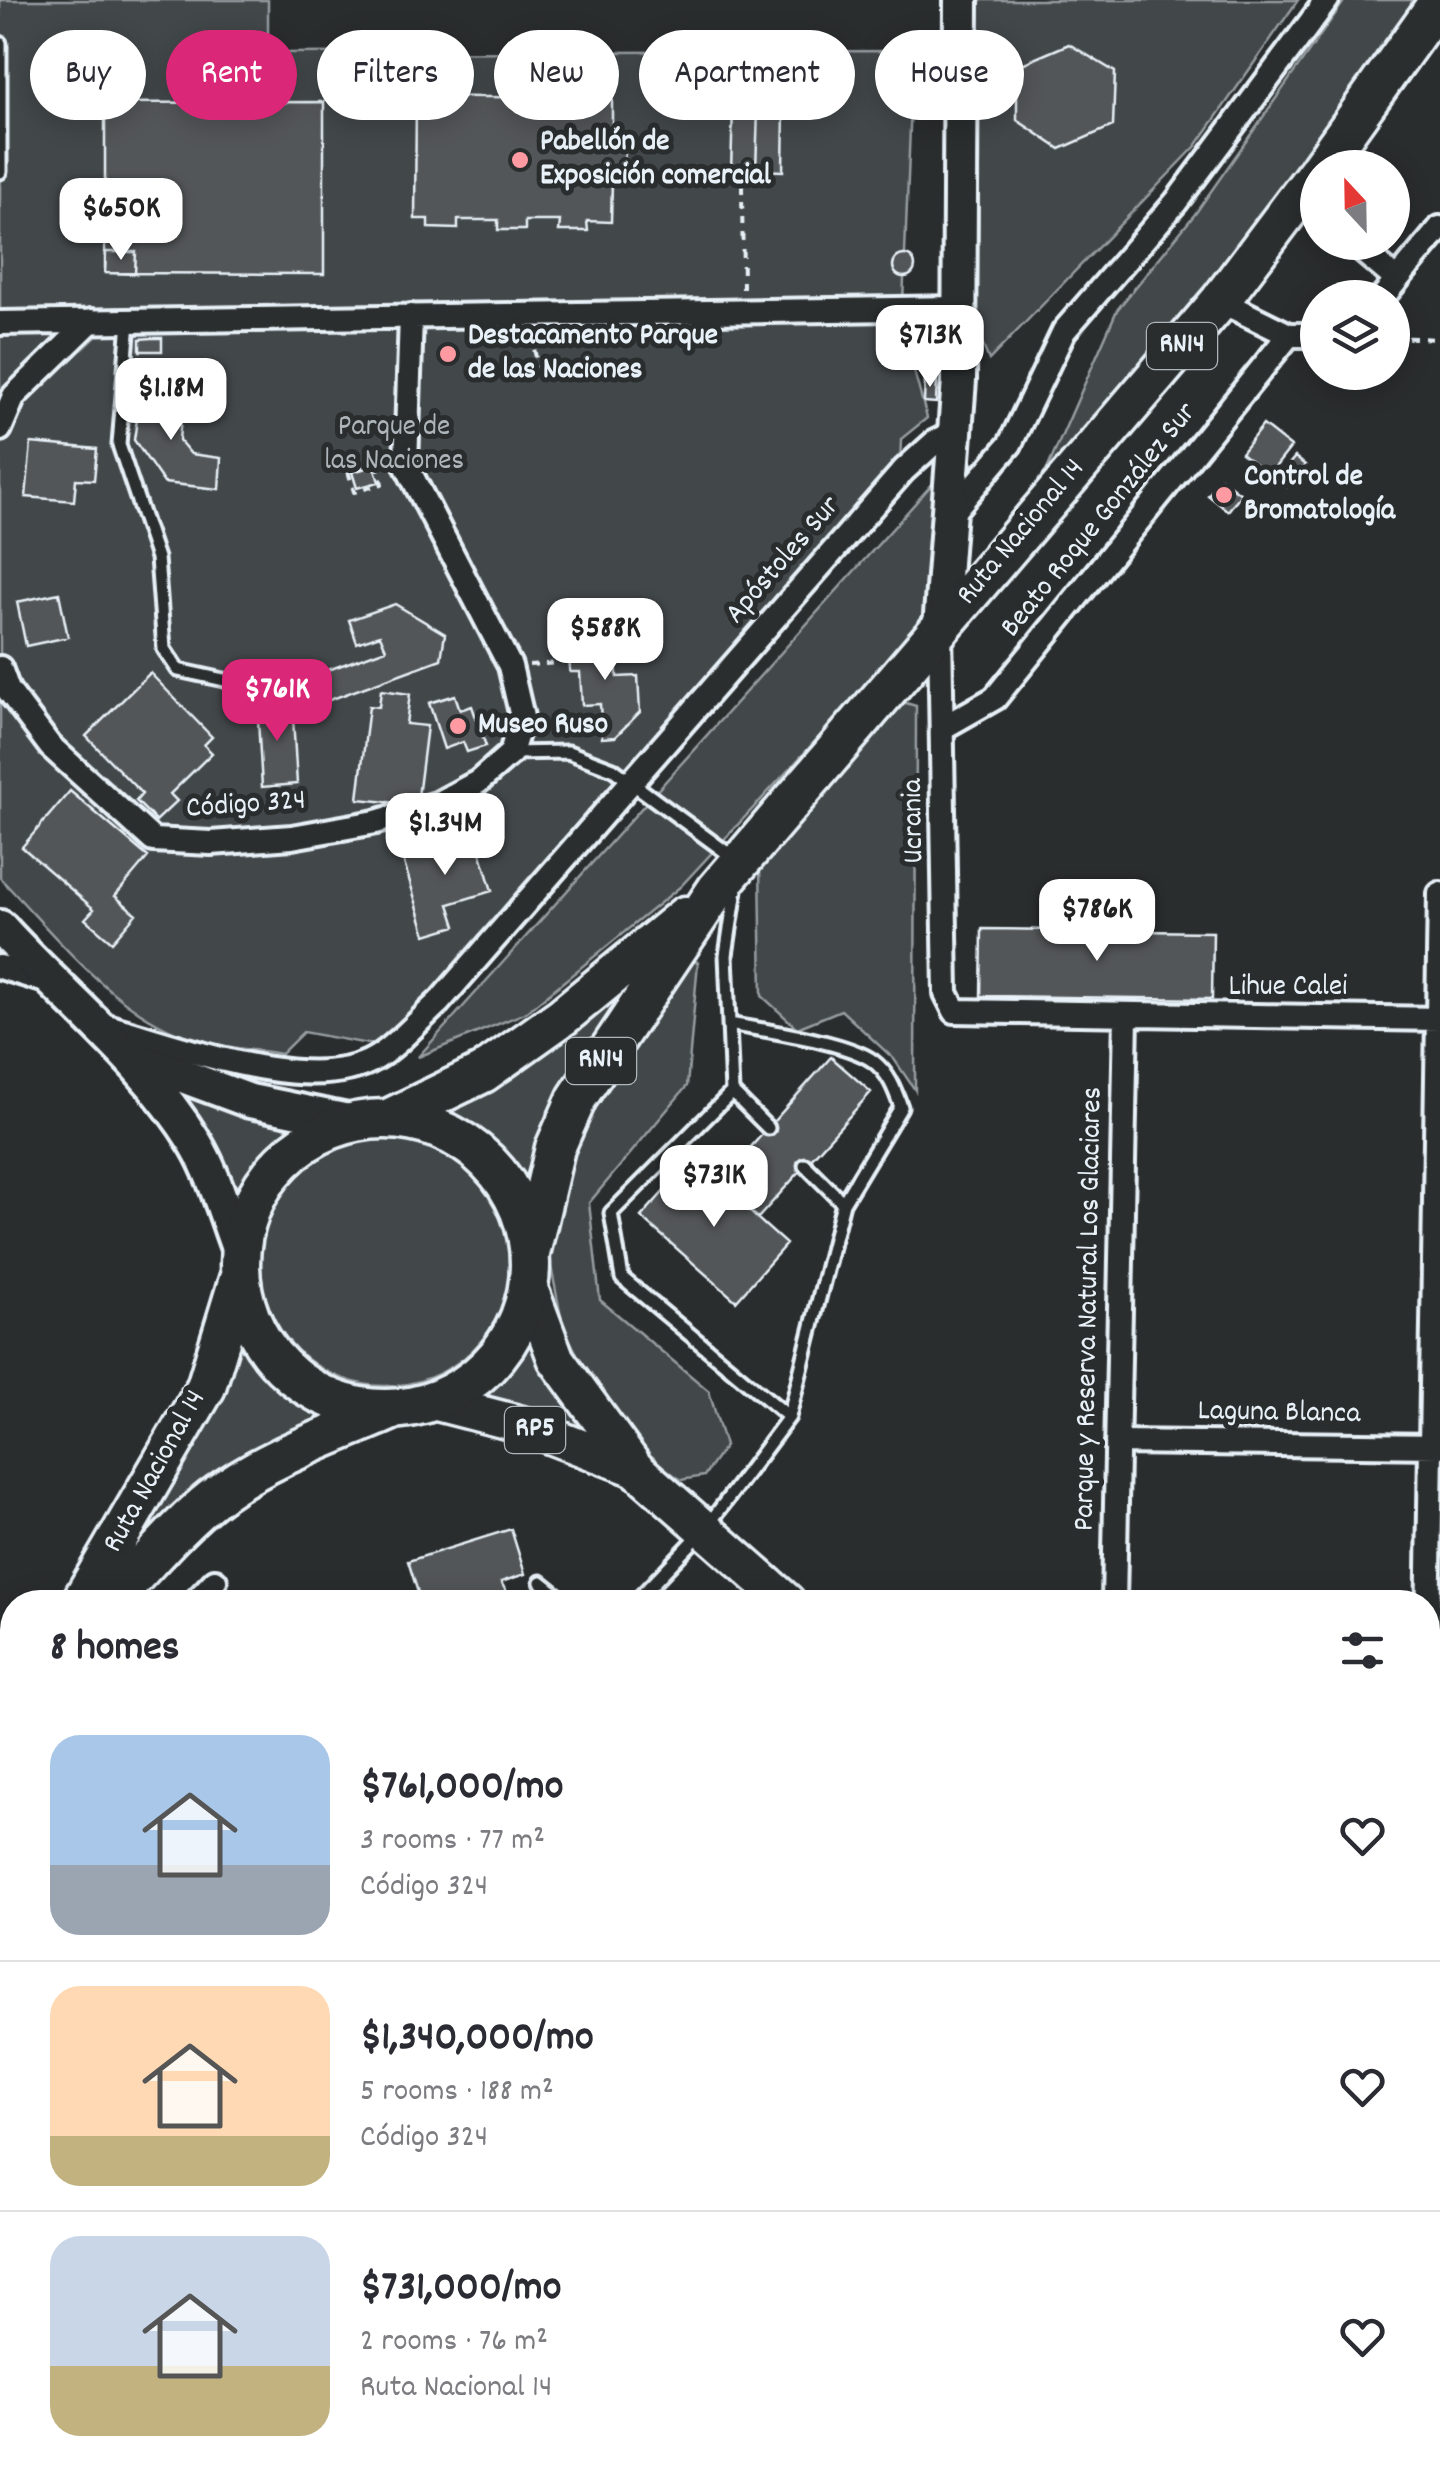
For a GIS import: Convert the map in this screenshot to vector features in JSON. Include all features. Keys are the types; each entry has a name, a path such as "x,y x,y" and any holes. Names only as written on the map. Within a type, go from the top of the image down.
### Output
{"highway":[{"name":"Ruta Nacional 14","path":"1338,150 1440,0"},
{"name":"Ruta Nacional 14","path":"529,1271 555,1148 576,1098 729,876 1300,203"},
{"name":"Ruta Nacional 14","path":"390,1118 482,1073 563,1016 729,876"},
{"name":"RN14","path":"240,1265 250,1207 275,1168 310,1139 353,1122 390,1118 432,1126 480,1155 501,1175 522,1212 529,1271 517,1324 496,1358 466,1384 415,1404"},
{"name":"Ruta Nacional 14","path":"88,1590 206,1386 240,1265"},
{"path":"240,1265 251,1323 276,1361 311,1389 353,1406 415,1404"},
{"name":"Ruta Nacional 14","path":"121,1590 210,1500 236,1482 415,1404"}],"main road":[{"path":"940,628 956,432 962,0"},
{"path":"0,927 50,982 134,1058 198,1148 240,1265"},
{"path":"134,1058 250,1102 353,1122"},
{"name":"RP5","path":"529,1271 556,1359 636,1469 773,1590"},
{"name":"RP5","path":"415,1404 520,1424 636,1469"}],"street":[{"path":"951,514 1010,444 1064,331 1176,202 1326,0"},
{"path":"1397,280 1440,228"},
{"path":"1367,260 1383,280"},
{"path":"1220,300 1289,335 1300,335"},
{"path":"0,323 960,308"},
{"path":"411,316 406,464 510,666 522,717 511,753"},
{"path":"0,429 14,396 91,321"},
{"name":"Beato Roque González Sur","path":"944,727 995,698 1289,335"},
{"path":"0,375 14,396"},
{"name":"Apóstoles Sur","path":"95,1022 270,1070 332,1071 374,1060 438,1002 904,470 935,442 956,432"},
{"name":"Ucrania","path":"940,628 946,993 955,1011"},
{"name":"Código 324","path":"0,668 8,690 50,746 153,840 211,844 376,822 437,804 478,782 511,753"},
{"path":"1430,1590 1435,1446 1440,894"},
{"path":"0,968 50,982"},
{"name":"Lihue Calei","path":"955,1011 1439,1019"},
{"name":"Parque y Reserva Natural Los Glaciares","path":"1114,1590 1126,1016"},
{"name":"Laguna Blanca","path":"1118,1442 1435,1446"},
{"path":"206,1590 215,1581"}],"lane":[{"path":"0,43 0,172"},
{"path":"129,321 120,445 157,558 164,650 178,670 247,685 267,681"},
{"path":"511,753 568,752 614,769 729,876 726,955 732,1092 768,1128"},
{"path":"648,1590 705,1530 789,1417 843,1204 901,1107 893,1084 872,1060 824,1044 729,1024"},
{"path":"732,1092 611,1212 622,1278 789,1417"},
{"path":"805,1165 843,1204"},
{"path":"542,1582 552,1590"}],"path":[{"path":"742,185 743,311"},
{"path":"527,314 538,367"},
{"path":"1410,338 1440,339"},
{"path":"377,463 382,484 354,492 348,471 377,463"}],"green space":[{"name":"Parque de las Naciones","path":"0,0 268,0 268,30 166,30 166,120 297,120 297,53 317,53 317,120 474,120 474,52 494,52 494,120 619,120 619,52 639,52 639,120 855,120 855,51 875,51 875,120 910,120 901,354 912,364 927,418 901,439 900,467 384,1047 303,1032 281,1054 213,1044 173,1031 145,1016 92,975 0,878"},
{"path":"979,0 1298,0 1196,146 989,360 976,329 978,120 1024,120 1024,30 979,30"},
{"path":"1345,0 1414,0 1312,150 1300,150 1300,168 1287,187 1035,497 1117,310 1195,214"},
{"path":"944,471 921,627 681,886 525,1013 418,1057"},
{"path":"899,701 916,706 915,1090 894,1059 841,1010 797,1028 762,996 760,864"},
{"path":"657,954 530,1204 492,1150 422,1108"},
{"path":"682,961 698,962 687,1086 589,1203 600,1300 709,1391 725,1446 704,1476 681,1480 643,1452 595,1388 563,1327 550,1261 555,1207 589,1104"},
{"path":"176,1094 312,1121 263,1159 239,1212"},
{"path":"385,1136 433,1145 474,1172 501,1213 510,1261 501,1309 474,1350 433,1377 385,1386 337,1377 296,1350 269,1309 260,1261 269,1213 296,1172 337,1145"},
{"path":"531,1313 603,1444 460,1396 510,1363"},
{"path":"240,1316 274,1368 286,1379 314,1397 356,1413 118,1573 202,1431"}],"building":[{"path":"1069,44 1115,72 1113,126 1060,149 1017,120 1024,120 1024,63"},
{"name":"Pabellón de Exposición comercial","path":"474,97 494,97 494,120 612,120 612,141 625,141 624,182 612,182 611,222 587,221 588,231 559,231 560,221 525,221 525,230 498,230 498,220 458,220 458,229 428,228 428,219 415,219 416,120 474,120"},
{"path":"297,102 317,102 317,120 324,120 324,274 105,273 105,120 146,120 146,103 166,103 166,120 297,120"},
{"path":"733,120 758,120 756,170 731,170"},
{"path":"758,120 784,120 783,171 756,170"},
{"path":"106,252 136,252 135,274 105,273"},
{"path":"904,255 912,258 912,274 904,277 896,274 893,266 896,258"},
{"path":"162,338 162,351 140,351 140,339"},
{"path":"925,377 937,378 936,403 924,402"},
{"path":"141,392 183,396 179,440 191,454 221,458 219,489 164,483 134,440"},
{"path":"1263,425 1291,447 1269,475 1241,453"},
{"path":"31,443 97,449 94,480 76,479 74,501 26,497"},
{"path":"1295,457 1305,465 1286,487 1276,479"},
{"path":"374,466 379,482 357,488 352,472"},
{"name":"Control de Bromatología","path":"1221,479 1241,494 1228,511 1208,495"},
{"path":"59,593 68,637 26,646 17,602"},
{"path":"395,604 445,634 441,659 327,701 317,674 386,649 380,635 357,643 349,620"},
{"path":"616,635 617,677 638,676 640,712 615,737 602,738 600,704 582,705 580,672 570,672 569,650 579,650 578,637"},
{"path":"150,673 212,737 204,745 212,753 170,794 177,801 156,821 136,801 142,794 86,736"},
{"path":"381,690 410,694 406,724 427,726 417,805 358,799 369,706 379,707"},
{"name":"Museo Ruso","path":"455,695 460,710 472,706 486,746 467,752 463,742 444,749 429,703"},
{"path":"292,701 297,784 262,787 257,703"},
{"path":"70,791 148,857 115,896 136,914 112,942 85,919 94,909 22,847"},
{"path":"474,831 492,891 449,904 456,926 426,935 401,853"},
{"path":"982,929 1213,932 1212,999 981,996"},
{"path":"831,1057 871,1092 758,1218 718,1184"},
{"path":"692,1160 786,1244 736,1301 641,1217"},
{"path":"511,1529 525,1574 501,1582 505,1590 417,1590 408,1561"}],"place":[{"name":"Pabellón de Exposición comercial","path":"520,160"},
{"name":"Destacamento Parque de las Naciones","path":"448,354"},
{"name":"Control de Bromatología","path":"1224,495"},
{"name":"Museo Ruso","path":"458,726"}]}
